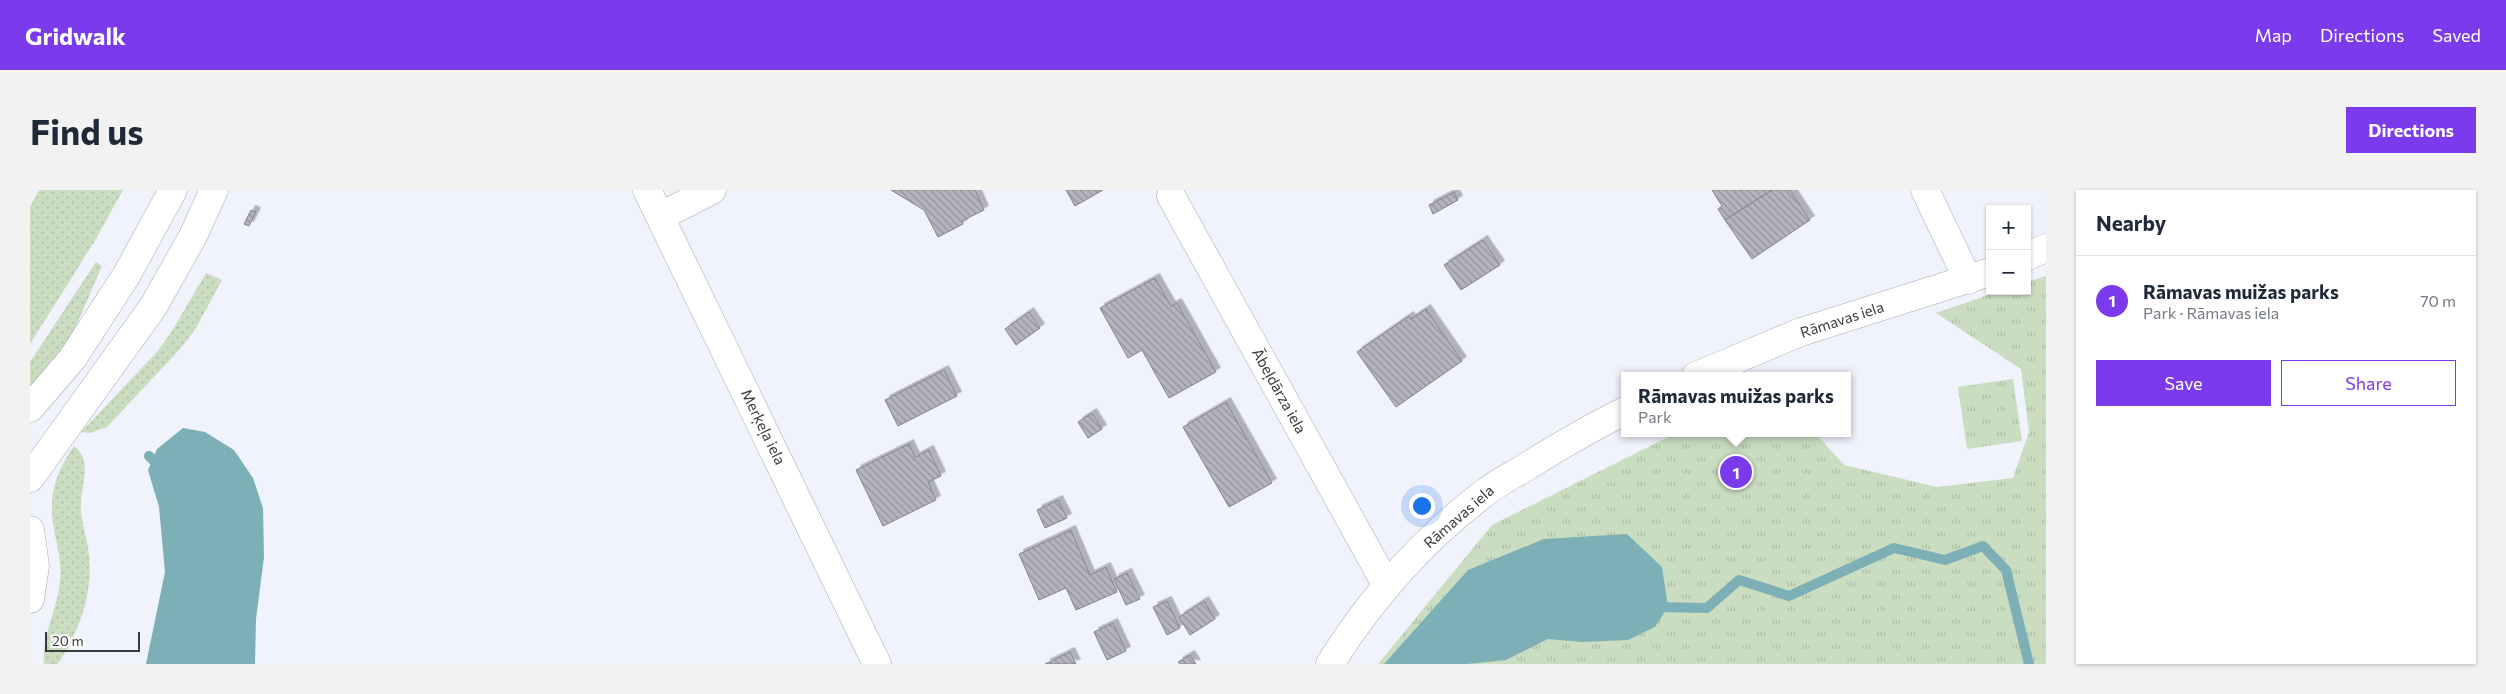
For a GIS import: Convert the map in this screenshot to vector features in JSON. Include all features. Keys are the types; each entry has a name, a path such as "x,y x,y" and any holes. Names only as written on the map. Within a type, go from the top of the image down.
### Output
{"street":[{"path":"30,408 72,359 121,285 173,190"},
{"path":"30,478 153,307 193,236 214,190"},
{"name":"Merķeļa iela","path":"647,190 662,216 877,664"},
{"path":"662,216 712,190"},
{"path":"1925,190 1979,276"},
{"name":"Ābeļdārza iela","path":"1171,196 1386,586"},
{"path":"2031,254 2046,248"},
{"name":"Rāmavas iela","path":"1706,372 1801,332 1979,276"},
{"name":"Rāmavas iela","path":"1330,664 1350,632 1386,586 1439,531 1488,490 1580,433 1621,413"},
{"path":"30,530 35,566 30,599"}],"green space":[{"path":"39,190 123,190 96,239 30,344 30,207"},
{"path":"96,262 102,266 68,345 30,392 30,362"},
{"path":"206,273 222,280 196,328 182,347 107,427 90,433 81,432 157,352 172,331"},
{"path":"2046,276 2046,664 1378,664 1492,525 1668,437 1819,437 1844,465 1937,487 2013,478 2029,432 2021,369 1936,313 1988,295 2031,295 2031,281"},
{"path":"2013,379 2022,441 1967,449 1958,387"},
{"path":"74,446 80,452 85,467 81,507 90,563 87,594 79,624 66,651 58,664 44,664 45,643 56,603 61,572 52,519 53,492 61,468"}],"water":[{"path":"183,428 205,432 234,450 253,478 263,508 264,557 256,619 255,664 146,664 165,572 159,507 148,470 157,449"},
{"path":"1627,534 1662,567 1668,607 1655,627 1628,640 1582,642 1548,639 1506,660 1467,664 1384,664 1468,570 1544,539"}],"building":[{"path":"891,190 975,190 984,210 962,221 963,224 938,237 924,210"},
{"path":"1066,190 1103,190 1075,206"},
{"path":"1712,190 1772,190 1725,220 1718,209 1722,206"},
{"path":"1772,190 1790,190 1810,220 1752,259 1725,220"},
{"path":"1454,192 1458,200 1433,214 1429,205"},
{"path":"251,210 256,212 249,226 244,224"},
{"path":"1483,240 1500,265 1461,290 1444,265"},
{"path":"1155,278 1171,306 1177,303 1216,372 1169,398 1142,350 1128,358 1100,308"},
{"path":"1426,309 1462,361 1396,407 1357,352 1409,316 1411,319"},
{"path":"1029,312 1040,328 1016,345 1005,329"},
{"path":"944,370 957,396 898,426 885,400"},
{"path":"1226,402 1272,483 1229,507 1183,427"},
{"path":"1092,413 1102,429 1088,438 1078,422"},
{"path":"909,444 915,457 929,450 941,476 928,482 936,500 883,526 856,470"},
{"path":"1058,500 1067,518 1045,528 1037,510"},
{"path":"1071,530 1090,575 1106,567 1117,592 1076,610 1066,588 1039,600 1019,554"},
{"path":"1127,573 1140,599 1126,605 1114,579"},
{"path":"1167,601 1180,628 1167,635 1153,607"},
{"path":"1204,601 1215,619 1190,635 1179,617"},
{"path":"1113,623 1126,651 1107,660 1094,632"},
{"path":"1070,652 1076,664 1045,664"},
{"path":"1190,655 1196,664 1180,664 1178,662"}],"waterway":[{"path":"149,456 153,460"},
{"path":"1656,607 1707,608 1739,580 1789,596 1894,548 1945,560 1983,546 2006,570 2029,664"}],"place":[{"name":"Rāmavas muižas parks","path":"1736,472"}]}
